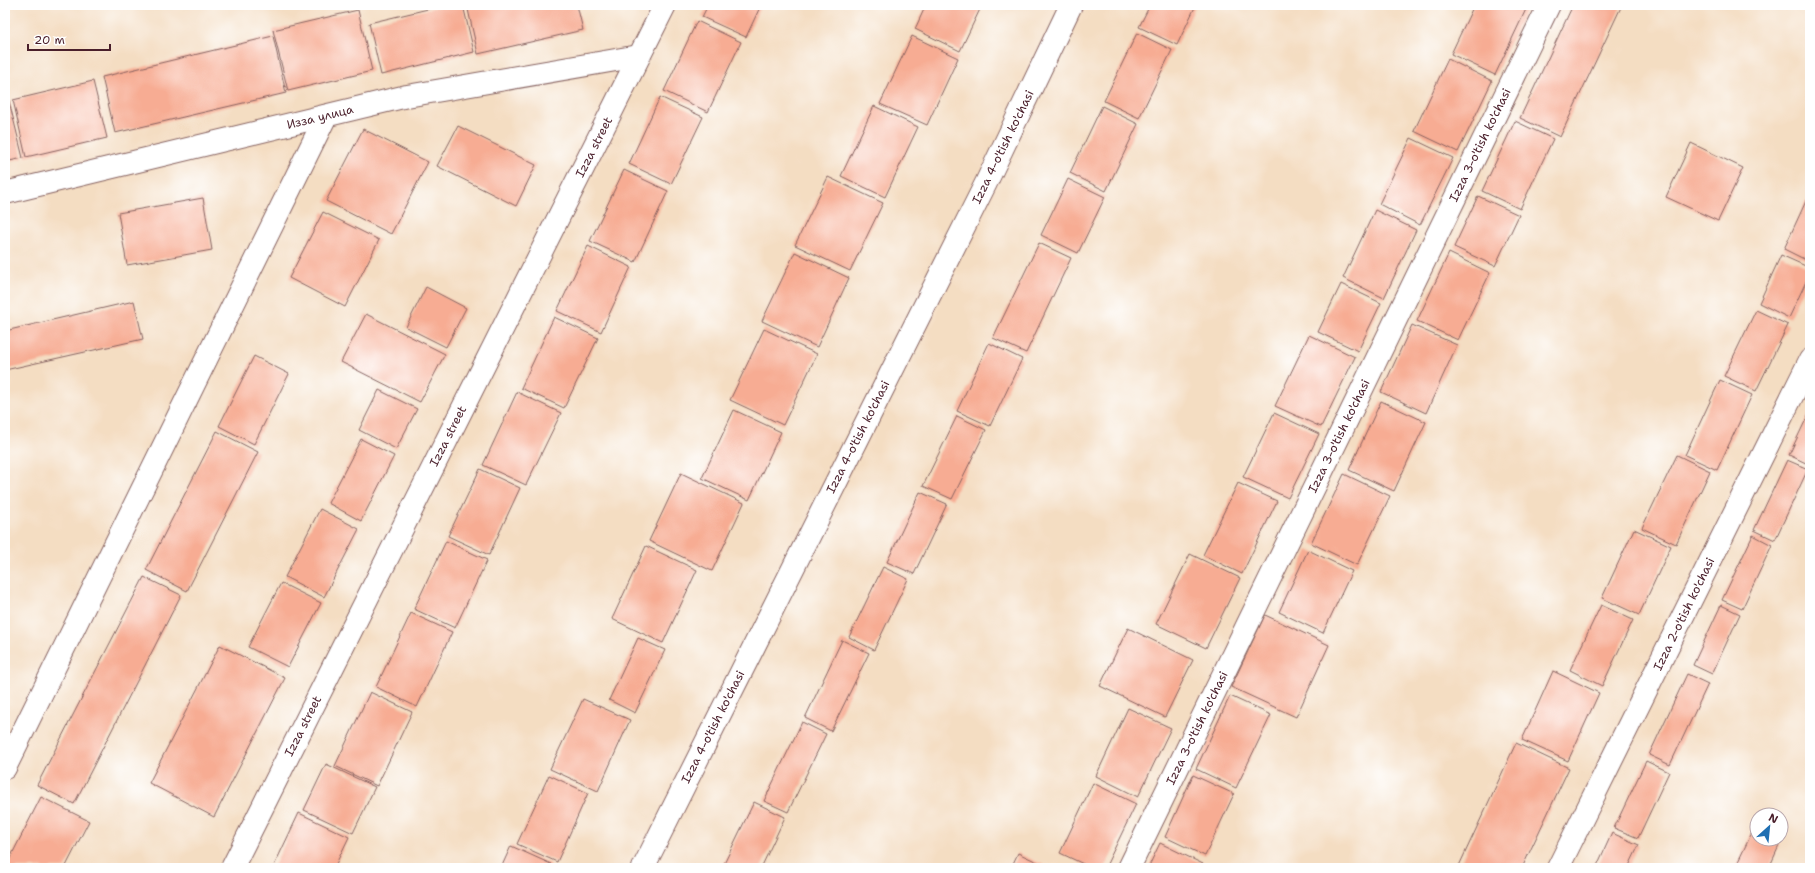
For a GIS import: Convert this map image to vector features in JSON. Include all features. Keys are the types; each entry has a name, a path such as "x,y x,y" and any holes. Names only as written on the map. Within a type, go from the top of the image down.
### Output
{"street":[{"name":"Izza street","path":"232,868 665,5"},
{"name":"Izza 4-o'tish ko'chasi","path":"643,868 986,183 1071,5"},
{"name":"Izza 3-o'tish ko'chasi","path":"1129,868 1548,5"},
{"name":"Изза улица","path":"5,193 408,96 639,56"},
{"path":"5,768 326,116"},
{"name":"Izza 2-o'tish ko'chasi","path":"1558,868 1810,360"}],"building":[{"path":"445,5 463,5 474,52 381,75 369,23"},
{"path":"467,5 577,5 583,30 478,54"},
{"path":"708,5 761,5 746,37 702,17"},
{"path":"926,5 982,5 960,51 915,29"},
{"path":"1150,5 1196,5 1177,45 1139,27"},
{"path":"1474,5 1528,5 1495,75 1451,54"},
{"path":"1573,5 1622,5 1560,137 1520,118"},
{"path":"358,10 372,71 288,91 273,30"},
{"path":"697,21 741,42 708,112 664,91"},
{"path":"1137,33 1172,50 1139,118 1104,101"},
{"path":"273,36 286,93 115,133 102,77"},
{"path":"912,36 958,58 927,125 880,104"},
{"path":"1448,59 1492,81 1458,152 1414,131"},
{"path":"93,81 107,138 26,157 13,100"},
{"path":"5,93 7,93 23,158 5,162"},
{"path":"660,97 703,117 671,184 629,164"},
{"path":"874,106 918,127 885,197 841,176"},
{"path":"1102,106 1138,124 1106,191 1070,173"},
{"path":"1515,121 1553,139 1520,209 1482,191"},
{"path":"458,126 536,165 516,206 437,166"},
{"path":"363,129 428,162 391,234 326,201"},
{"path":"1411,138 1453,158 1420,225 1379,204"},
{"path":"1691,143 1743,168 1718,221 1666,197"},
{"path":"624,170 668,191 635,262 590,241"},
{"path":"828,177 883,203 850,271 795,245"},
{"path":"1068,179 1105,197 1078,253 1041,235"},
{"path":"1478,196 1519,215 1495,266 1454,247"},
{"path":"203,198 212,250 127,265 118,213"},
{"path":"1806,201 1810,203 1810,262 1784,249"},
{"path":"1375,210 1416,230 1384,298 1343,278"},
{"path":"323,212 379,240 345,307 289,278"},
{"path":"1039,243 1071,258 1026,353 993,338"},
{"path":"588,246 631,267 601,332 557,311"},
{"path":"795,252 849,278 817,347 762,321"},
{"path":"1449,253 1490,273 1458,340 1417,321"},
{"path":"1781,255 1810,268 1810,273 1789,318 1759,303"},
{"path":"1341,284 1381,303 1358,351 1318,332"},
{"path":"426,287 466,308 446,347 406,327"},
{"path":"134,301 143,339 5,370 5,331"},
{"path":"1756,310 1788,325 1756,391 1724,376"},
{"path":"366,314 445,354 420,402 341,362"},
{"path":"554,317 598,338 564,408 521,388"},
{"path":"1412,325 1457,345 1426,413 1381,392"},
{"path":"764,329 817,354 783,425 730,400"},
{"path":"1309,335 1355,357 1321,427 1275,406"},
{"path":"989,343 1022,359 990,426 957,411"},
{"path":"254,356 289,374 254,444 219,426"},
{"path":"1720,380 1752,395 1717,470 1685,455"},
{"path":"379,390 417,409 396,449 359,430"},
{"path":"517,392 561,413 526,485 483,465"},
{"path":"1381,401 1426,422 1394,491 1349,470"},
{"path":"734,410 781,432 749,500 702,478"},
{"path":"1810,411 1810,465 1789,455"},
{"path":"1274,413 1319,434 1288,498 1243,477"},
{"path":"957,416 986,430 952,499 923,486"},
{"path":"217,431 258,452 187,591 146,570"},
{"path":"361,439 394,456 361,521 328,503"},
{"path":"1677,455 1710,471 1676,544 1642,528"},
{"path":"1787,460 1808,469 1775,540 1754,530"},
{"path":"480,469 520,488 489,555 448,536"},
{"path":"681,473 744,503 712,571 649,541"},
{"path":"1344,474 1390,496 1357,565 1311,543"},
{"path":"1238,483 1277,501 1242,574 1203,555"},
{"path":"920,492 947,504 914,574 887,562"},
{"path":"320,509 359,529 324,597 285,577"},
{"path":"1634,529 1671,546 1639,615 1602,598"},
{"path":"1753,535 1772,545 1742,609 1722,600"},
{"path":"446,541 487,560 455,628 414,609"},
{"path":"646,546 697,570 663,643 612,619"},
{"path":"1308,550 1352,571 1323,633 1279,612"},
{"path":"1190,554 1240,578 1206,648 1156,624"},
{"path":"883,567 908,579 874,650 849,637"},
{"path":"144,577 181,595 74,804 37,785"},
{"path":"281,583 321,603 288,667 248,647"},
{"path":"1601,605 1633,620 1602,686 1570,670"},
{"path":"1721,605 1740,614 1712,674 1693,665"},
{"path":"411,613 452,632 417,707 376,687"},
{"path":"1265,615 1329,645 1296,717 1231,687"},
{"path":"1128,628 1193,660 1165,717 1100,686"},
{"path":"638,638 665,650 635,713 609,700"},
{"path":"842,640 869,653 831,731 805,718"},
{"path":"220,645 285,678 214,817 149,783"},
{"path":"1553,671 1599,693 1568,761 1522,740"},
{"path":"1687,674 1708,684 1670,765 1649,755"},
{"path":"370,692 412,712 377,786 335,766"},
{"path":"1230,696 1271,715 1236,788 1196,769"},
{"path":"583,699 630,720 598,791 550,769"},
{"path":"1128,708 1171,728 1138,797 1096,776"},
{"path":"802,722 826,734 788,812 764,801"},
{"path":"1516,743 1569,768 1522,868 1458,868"},
{"path":"1646,761 1669,772 1638,838 1614,828"},
{"path":"326,764 375,787 353,833 304,810"},
{"path":"549,775 588,793 557,862 517,844"},
{"path":"1193,775 1234,794 1205,856 1165,837"},
{"path":"1093,783 1136,804 1105,868 1092,868 1060,853"},
{"path":"41,797 89,821 65,868 5,868"},
{"path":"754,802 785,817 761,868 722,868"},
{"path":"299,813 349,837 334,868 273,868"},
{"path":"1612,833 1639,845 1628,868 1596,868"},
{"path":"1749,839 1749,847 1778,847 1769,868 1735,868"},
{"path":"1160,843 1203,864 1201,868 1148,868"},
{"path":"511,846 551,864 549,868 501,868"},
{"path":"1018,853 1050,868 1011,868"}]}
